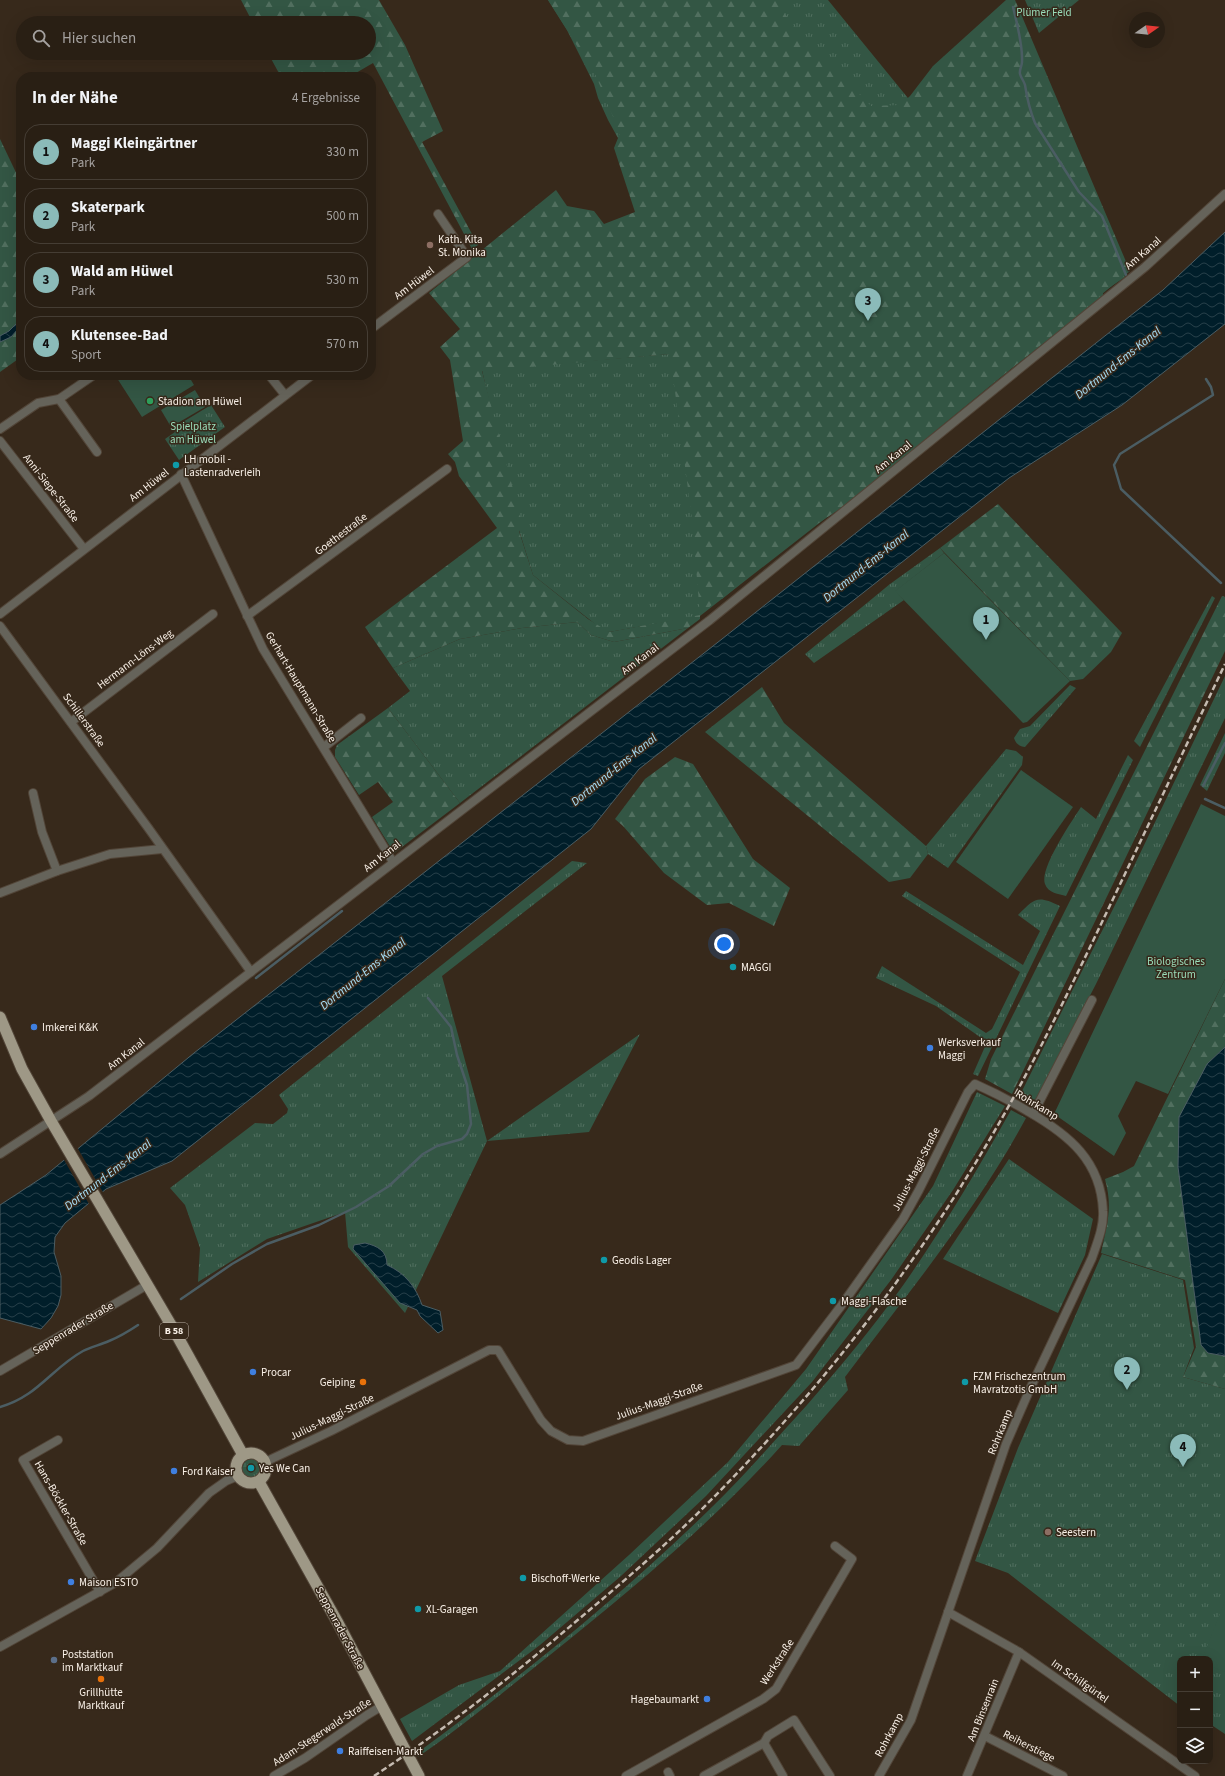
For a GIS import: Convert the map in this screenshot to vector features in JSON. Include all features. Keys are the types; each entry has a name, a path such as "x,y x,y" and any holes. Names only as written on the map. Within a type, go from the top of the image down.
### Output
{"main road":[{"name":"B 58","path":"0,1017 22,1069 102,1209 147,1284 243,1455"},
{"path":"250,1453 256,1454 265,1462 266,1473 259,1482 253,1484 247,1483 238,1476 236,1464 243,1455 250,1453"},
{"name":"Seppenrader Straße","path":"259,1482 335,1616 419,1776"}],"street":[{"name":"Am Kanal","path":"0,1154 89,1096 710,620 1145,267 1225,194"},
{"name":"Am Hüwel","path":"376,325 467,257 438,214"},
{"path":"0,429 38,402 59,398 86,380"},
{"path":"273,380 285,396"},
{"name":"Am Hüwel","path":"0,614 306,380"},
{"path":"59,398 97,452"},
{"name":"Anni-Siepe-Straße","path":"0,441 84,549"},
{"name":"Goethestraße","path":"247,616 447,469"},
{"name":"Gerhart-Hauptmann-Straße","path":"181,474 263,649 393,862"},
{"name":"Hermann-Löns-Weg","path":"71,722 213,614"},
{"name":"Schillerstraße","path":"0,626 162,848"},
{"path":"324,747 361,718"},
{"path":"33,793 42,832 57,871"},
{"path":"0,893 57,871 110,854 162,848 251,972"},
{"path":"1033,1114 1092,1000"},
{"name":"Rohrkamp","path":"879,1776 911,1720 1006,1444 1030,1389 1092,1258 1100,1237 1103,1212 1101,1193 1096,1176 1081,1150 1064,1134 1033,1114 975,1084"},
{"name":"Julius-Maggi-Straße","path":"265,1462 331,1431 489,1350 498,1350 541,1420 551,1431 568,1440 583,1441 796,1365 841,1306 903,1219 919,1190 959,1107 975,1084"},
{"name":"Seppenrader Straße","path":"0,1371 147,1284"},
{"name":"Hans-Böckler-Straße","path":"58,1440 23,1460 100,1592"},
{"path":"0,1647 115,1583 156,1548 218,1486 238,1476"},
{"name":"Werkstraße","path":"626,1776 762,1699 776,1689 852,1559 835,1546"},
{"name":"Im Schilfgürtel","path":"948,1612 996,1638 1018,1652 1195,1776"},
{"name":"Am Binsenrain","path":"967,1776 985,1736 1018,1652"},
{"name":"Adam-Stegerwald-Straße","path":"274,1776 304,1758 382,1706"},
{"path":"704,1776 764,1743 768,1736 794,1720 830,1776"},
{"name":"Reiherstiege","path":"985,1736 1063,1776"},
{"path":"764,1743 783,1776"}],"green space":[{"path":"241,0 379,0 405,45 443,131 422,142 478,245 472,249 373,63 358,72 278,72 272,60 376,60 376,16 249,16"},
{"path":"548,0 828,0 912,103 1014,2 1125,277 1103,292 1103,297 980,393 851,501 827,517 700,616 609,632 604,631 533,575 519,530 482,370 669,354 629,158 608,120 598,98 594,84 567,30"},
{"path":"548,0 775,0 798,32 871,106 900,105 910,96 933,66 1006,0 1015,0 1130,271 844,506 792,541 722,599 720,598 700,615 700,619 688,628 614,642 591,635 577,622 522,628 460,639 393,668 365,627 497,528 459,476 455,462 448,454 463,441 450,360 440,347 460,329 429,293 556,190 567,206 594,211 604,224 635,212 614,148 620,133 596,76","holes":["670,354 692,519 700,615 609,632 588,619 533,575 519,531 523,527 482,371"]},
{"name":"Plümer Feld","path":"1025,0 1079,0 1039,33"},
{"path":"0,139 16,173 16,361 0,372"},
{"name":"Stadion am Hüwel","path":"118,380 191,380 194,385 142,417"},
{"path":"195,390 205,407 171,427 161,410"},
{"name":"Spielplatz am Hüwel","path":"211,405 225,427 179,460 165,439 175,432 173,428"},
{"path":"998,504 1122,633 1111,652 1083,679 1070,681 940,548"},
{"path":"940,548 944,553 896,591 904,600 814,663 805,654 890,584"},
{"path":"944,553 1070,681 1027,722 1023,723 895,591"},
{"path":"1212,596 1215,598 1140,747 1134,741"},
{"path":"1222,596 1225,597 1225,651 1012,1094 985,1079 991,1059"},
{"path":"577,622 591,635 614,642 688,628 460,803 388,708 410,691 393,668 460,639 522,628"},
{"path":"1225,676 1225,718 1096,984 1032,1107 1018,1099 1124,887"},
{"path":"1070,685 1076,688 1025,747 1018,744 1014,738 1020,729 1030,726"},
{"path":"762,687 784,723 926,846 928,854 910,878 889,882 705,732"},
{"path":"388,708 460,803 394,853 372,817 393,802 378,782 359,795 335,757 337,745"},
{"path":"1225,733 1225,753 1207,791 1200,785"},
{"path":"1006,749 1016,751 1023,757 1022,765 948,868 928,854 926,846"},
{"path":"1128,755 1133,760 1066,896 1051,891 1046,887 1044,877 1057,845 1081,807 1096,819"},
{"path":"675,757 693,764 753,859 790,888 774,926 729,903 707,905 664,873 623,826 615,819 645,779"},
{"path":"1021,770 1073,807 1008,899 956,862"},
{"name":"Biologisches Zentrum","path":"1201,804 1225,816 1225,979 1168,1094 1136,1081 1118,1116 1126,1133 1114,1156 1054,1114"},
{"path":"572,861 587,863 442,976 487,1141 405,1313 348,1247 345,1212 267,1239 198,1282 200,1248 185,1205 170,1188 255,1123 273,1124 287,1113 288,1109 279,1095"},
{"path":"906,891 1023,965 1040,931 1018,915 1028,905 1037,900 1046,900 1060,906 978,1076 973,1074 987,1042 936,1006 876,978 882,966 986,1033 992,1029 1020,972 902,896"},
{"path":"1225,979 1225,1047 1207,1064 1192,1265 1201,1345 1208,1353 1225,1356 1225,1389 1183,1377 1196,1347 1185,1280 1101,1253 1109,1208 1109,1199 1105,1179 1134,1166"},
{"path":"640,1034 589,1132 487,1141"},
{"path":"977,1092 1005,1106 953,1190 891,1280 812,1382 706,1496 621,1576 540,1645 412,1741 400,1719 459,1685 500,1671 629,1555 728,1462 806,1369 933,1186"},
{"path":"1011,1110 1026,1118 985,1186 917,1283 845,1377 848,1390 799,1446 782,1445 728,1502 641,1581 485,1707 418,1757 417,1753 493,1696 604,1606 710,1509 759,1458 845,1361 904,1284 960,1198"},
{"path":"1009,1159 1093,1219 1085,1255 1058,1313 943,1259"},
{"path":"1102,1254 1183,1280 1194,1348 1183,1377 1225,1389 1225,1734 1213,1726 1213,1656 1177,1656 1177,1704 1008,1573 975,1561 1018,1448"},
{"path":"252,1459 259,1462 262,1469 259,1476 252,1479 245,1476 242,1469 245,1462"},
{"path":"1225,1601 1225,1672 1213,1667 1213,1656 1203,1656"}],"water":[{"name":"Dortmund-Ems-Kanal","path":"1225,232 1225,324 1122,405 1009,478 639,769 591,829 172,1161 106,1189 65,1223 55,1237 54,1252 61,1276 61,1295 58,1306 51,1318 41,1329 0,1318 0,1205 46,1175 194,1053 722,639 1163,290"},
{"path":"16,324 16,331 11,337 0,342 0,336 9,331"},
{"path":"1225,1047 1225,1356 1208,1353 1201,1345 1178,1167 1179,1117 1207,1064"},
{"path":"365,1243 381,1250 387,1260 387,1265 399,1272 409,1281 417,1292 422,1305 440,1311 443,1330 438,1333 420,1316 417,1310 400,1303 353,1249 354,1245"}],"pier":[{"path":"77,1147 104,1194 90,1206 63,1158"}],"waterway":[{"path":"1013,7 1022,49 1020,74 1025,85 1035,123 1079,192 1102,216 1126,275"},
{"path":"1206,379 1211,387 1213,395 1120,454 1114,465 1121,489 1221,583"},
{"path":"1203,786 1225,743"},
{"path":"1205,799 1225,808"},
{"path":"256,978 342,911"},
{"path":"181,1299 232,1264 267,1244 319,1225 356,1207 389,1186 423,1154 437,1146 462,1139 467,1134 471,1124 467,1085 457,1055 451,1027 428,998"},
{"path":"0,1407 24,1396 83,1351 116,1338 138,1325"}],"railway":[{"path":"374,1776 473,1706 521,1668 649,1559 696,1515 771,1436 807,1395 876,1310 939,1221 989,1141 1027,1073 1080,968 1225,664"}],"place":[{"name":"Kath. Kita St. Monika","path":"430,245"},
{"name":"Wald am Hüwel","path":"868,321"},
{"name":"Stadion am Hüwel","path":"150,401"},
{"name":"LH mobil - Lastenradverleih","path":"176,465"},
{"name":"Maggi Kleingärtner","path":"986,640"},
{"name":"MAGGI","path":"733,967"},
{"name":"Imkerei K&K","path":"34,1027"},
{"name":"Werksverkauf Maggi","path":"930,1048"},
{"name":"Geodis Lager","path":"604,1260"},
{"name":"Maggi-Flasche","path":"833,1301"},
{"name":"Procar","path":"253,1372"},
{"name":"Geiping","path":"363,1382"},
{"name":"FZM Frischezentrum Mavratzotis GmbH","path":"965,1382"},
{"name":"Skaterpark","path":"1127,1390"},
{"name":"Klutensee-Bad","path":"1183,1467"},
{"name":"Yes We Can","path":"251,1468"},
{"name":"Ford Kaiser","path":"174,1471"},
{"name":"Seestern","path":"1048,1532"},
{"name":"Bischoff-Werke","path":"523,1578"},
{"name":"Maison ESTO","path":"71,1582"},
{"name":"XL-Garagen","path":"418,1609"},
{"name":"Poststation im Marktkauf","path":"54,1660"},
{"name":"Grillhütte Marktkauf","path":"101,1679"},
{"name":"Hagebaumarkt","path":"707,1699"},
{"name":"Raiffeisen-Markt","path":"340,1751"}]}
